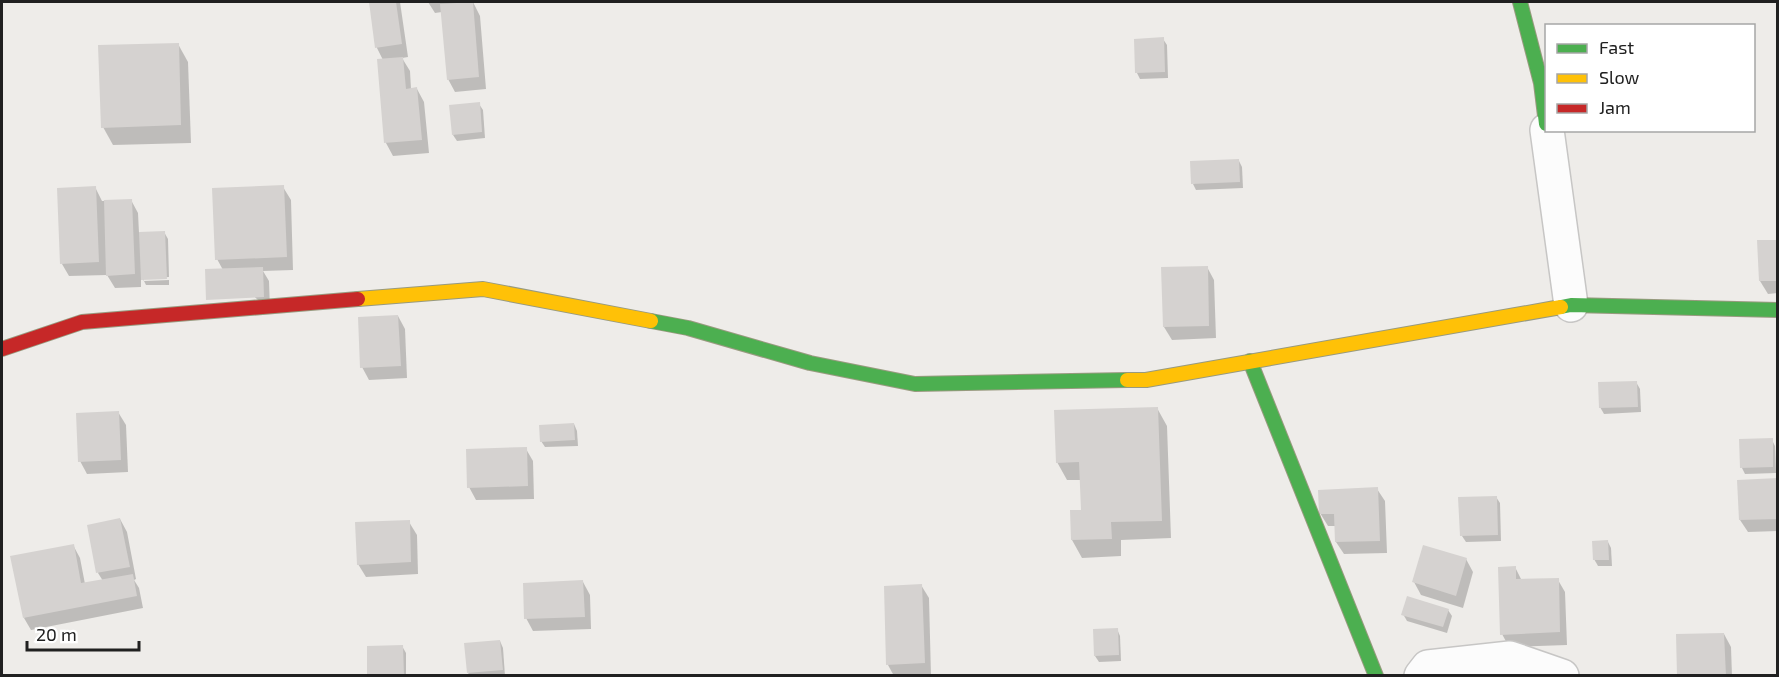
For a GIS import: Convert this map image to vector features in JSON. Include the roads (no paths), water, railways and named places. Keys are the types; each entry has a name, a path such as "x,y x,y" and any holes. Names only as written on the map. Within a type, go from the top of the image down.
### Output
{"street":[{"path":"1520,2 1541,83 1545,116"},
{"path":"1547,132 1571,305"},
{"path":"2,349 82,322 483,290 688,328 810,363 915,384 1146,380 1571,305 1778,310"},
{"path":"1250,361 1376,675"},
{"path":"1421,675 1428,667 1510,658 1562,675"}]}
